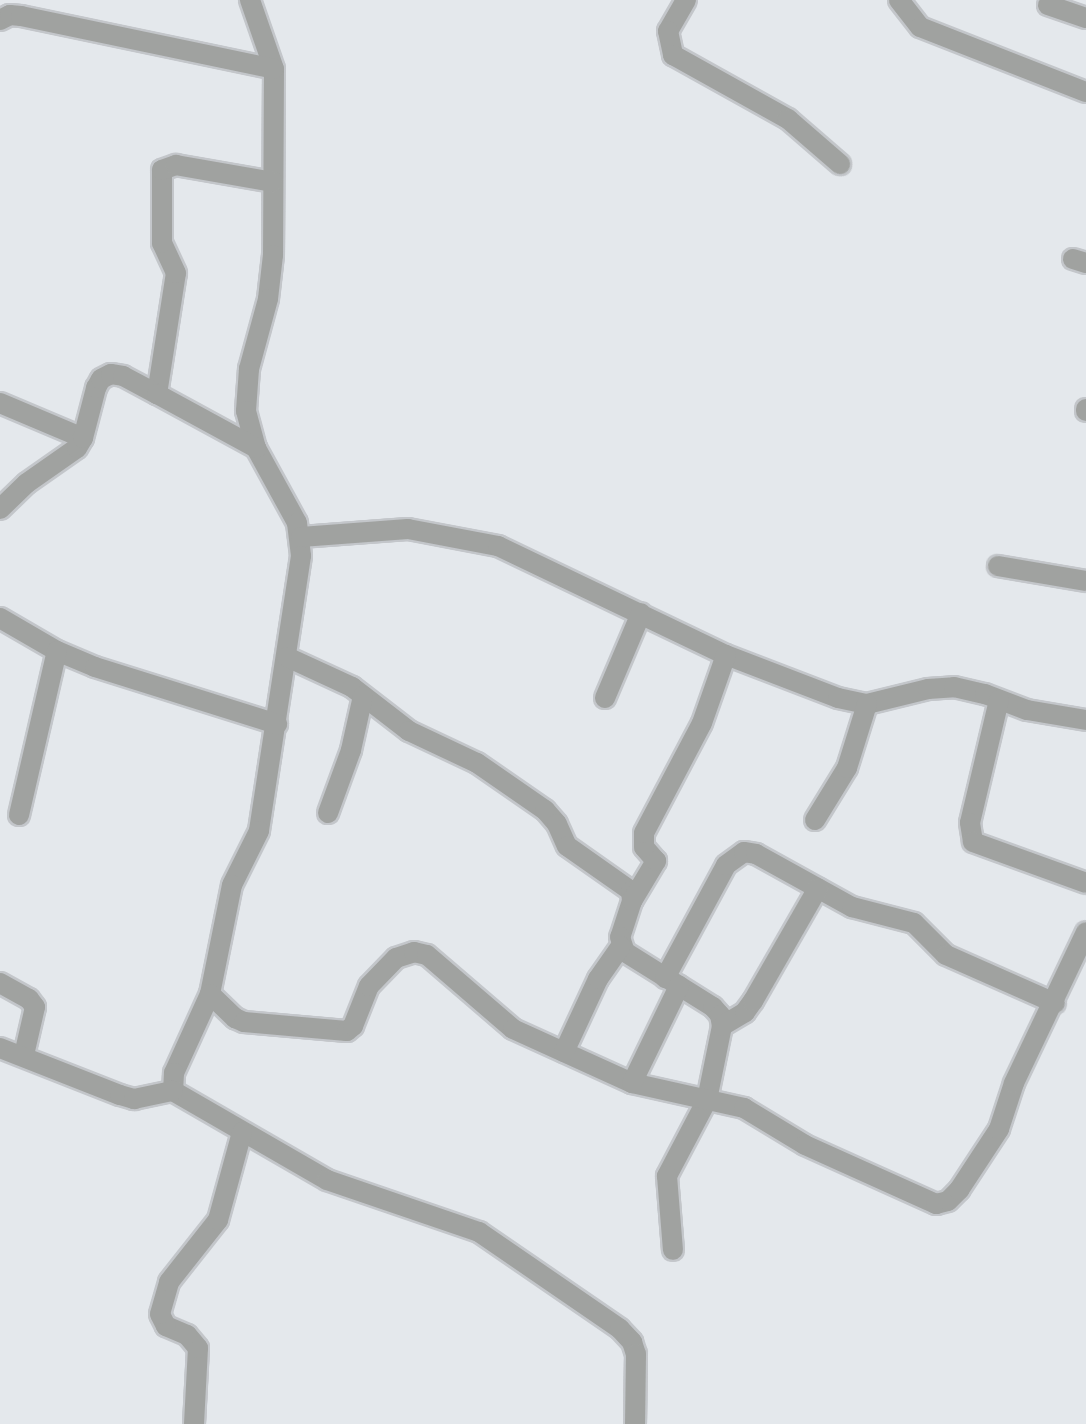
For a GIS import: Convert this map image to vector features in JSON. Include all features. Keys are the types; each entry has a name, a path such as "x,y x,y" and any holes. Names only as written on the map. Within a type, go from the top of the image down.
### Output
{"street":[{"path":"173,1091 174,1073 210,994 232,885 259,831 301,556 301,537 249,429 245,390 272,278 274,69 250,0"},
{"path":"686,0 668,31 673,55 788,119 840,164"},
{"path":"899,0 920,27 1086,92"},
{"path":"1048,5 1086,18"},
{"path":"3,15 274,69"},
{"path":"157,394 176,273 162,243 162,170 176,165 273,182"},
{"path":"0,509 27,483 66,458 83,438 101,379 111,374 123,376 256,448"},
{"path":"0,403 83,438"},
{"path":"301,537 408,529 498,546 726,655 838,698 867,704 940,687 985,694 1027,710 1086,720"},
{"path":"998,566 1086,581"},
{"path":"605,698 641,613"},
{"path":"0,618 57,651 95,667 277,724"},
{"path":"19,815 57,651"},
{"path":"673,1250 667,1176 707,1100 722,1026 720,1015 713,1007 625,952 620,937 632,901 656,861 644,847 644,833 702,723 726,655"},
{"path":"287,657 334,677 409,731 477,763 545,810 557,824 567,846 625,884 631,891 632,901"},
{"path":"328,813 351,750 363,696"},
{"path":"999,700 970,823 973,842 1086,883"},
{"path":"815,820 847,768 867,704"},
{"path":"632,1083 672,982 735,856 756,854 865,911 914,923 946,955 1055,1003"},
{"path":"722,1026 736,1019 753,1001 818,888"},
{"path":"210,994 235,1018 244,1022 347,1031 353,1026 369,986 396,958 414,952 439,963 499,1020 564,1052 632,1083 744,1108 765,1117 805,1145 881,1176 936,1204 948,1201 999,1129 1014,1083 1055,1003 1086,932"},
{"path":"564,1052 598,979 621,946"},
{"path":"0,983 29,999 35,1007 24,1055"},
{"path":"0,1048 134,1099 173,1091 346,1188 479,1232 620,1329 636,1354 635,1424"},
{"path":"194,1424 198,1348 187,1335 166,1326 160,1314 169,1282 218,1220 242,1132"}]}
